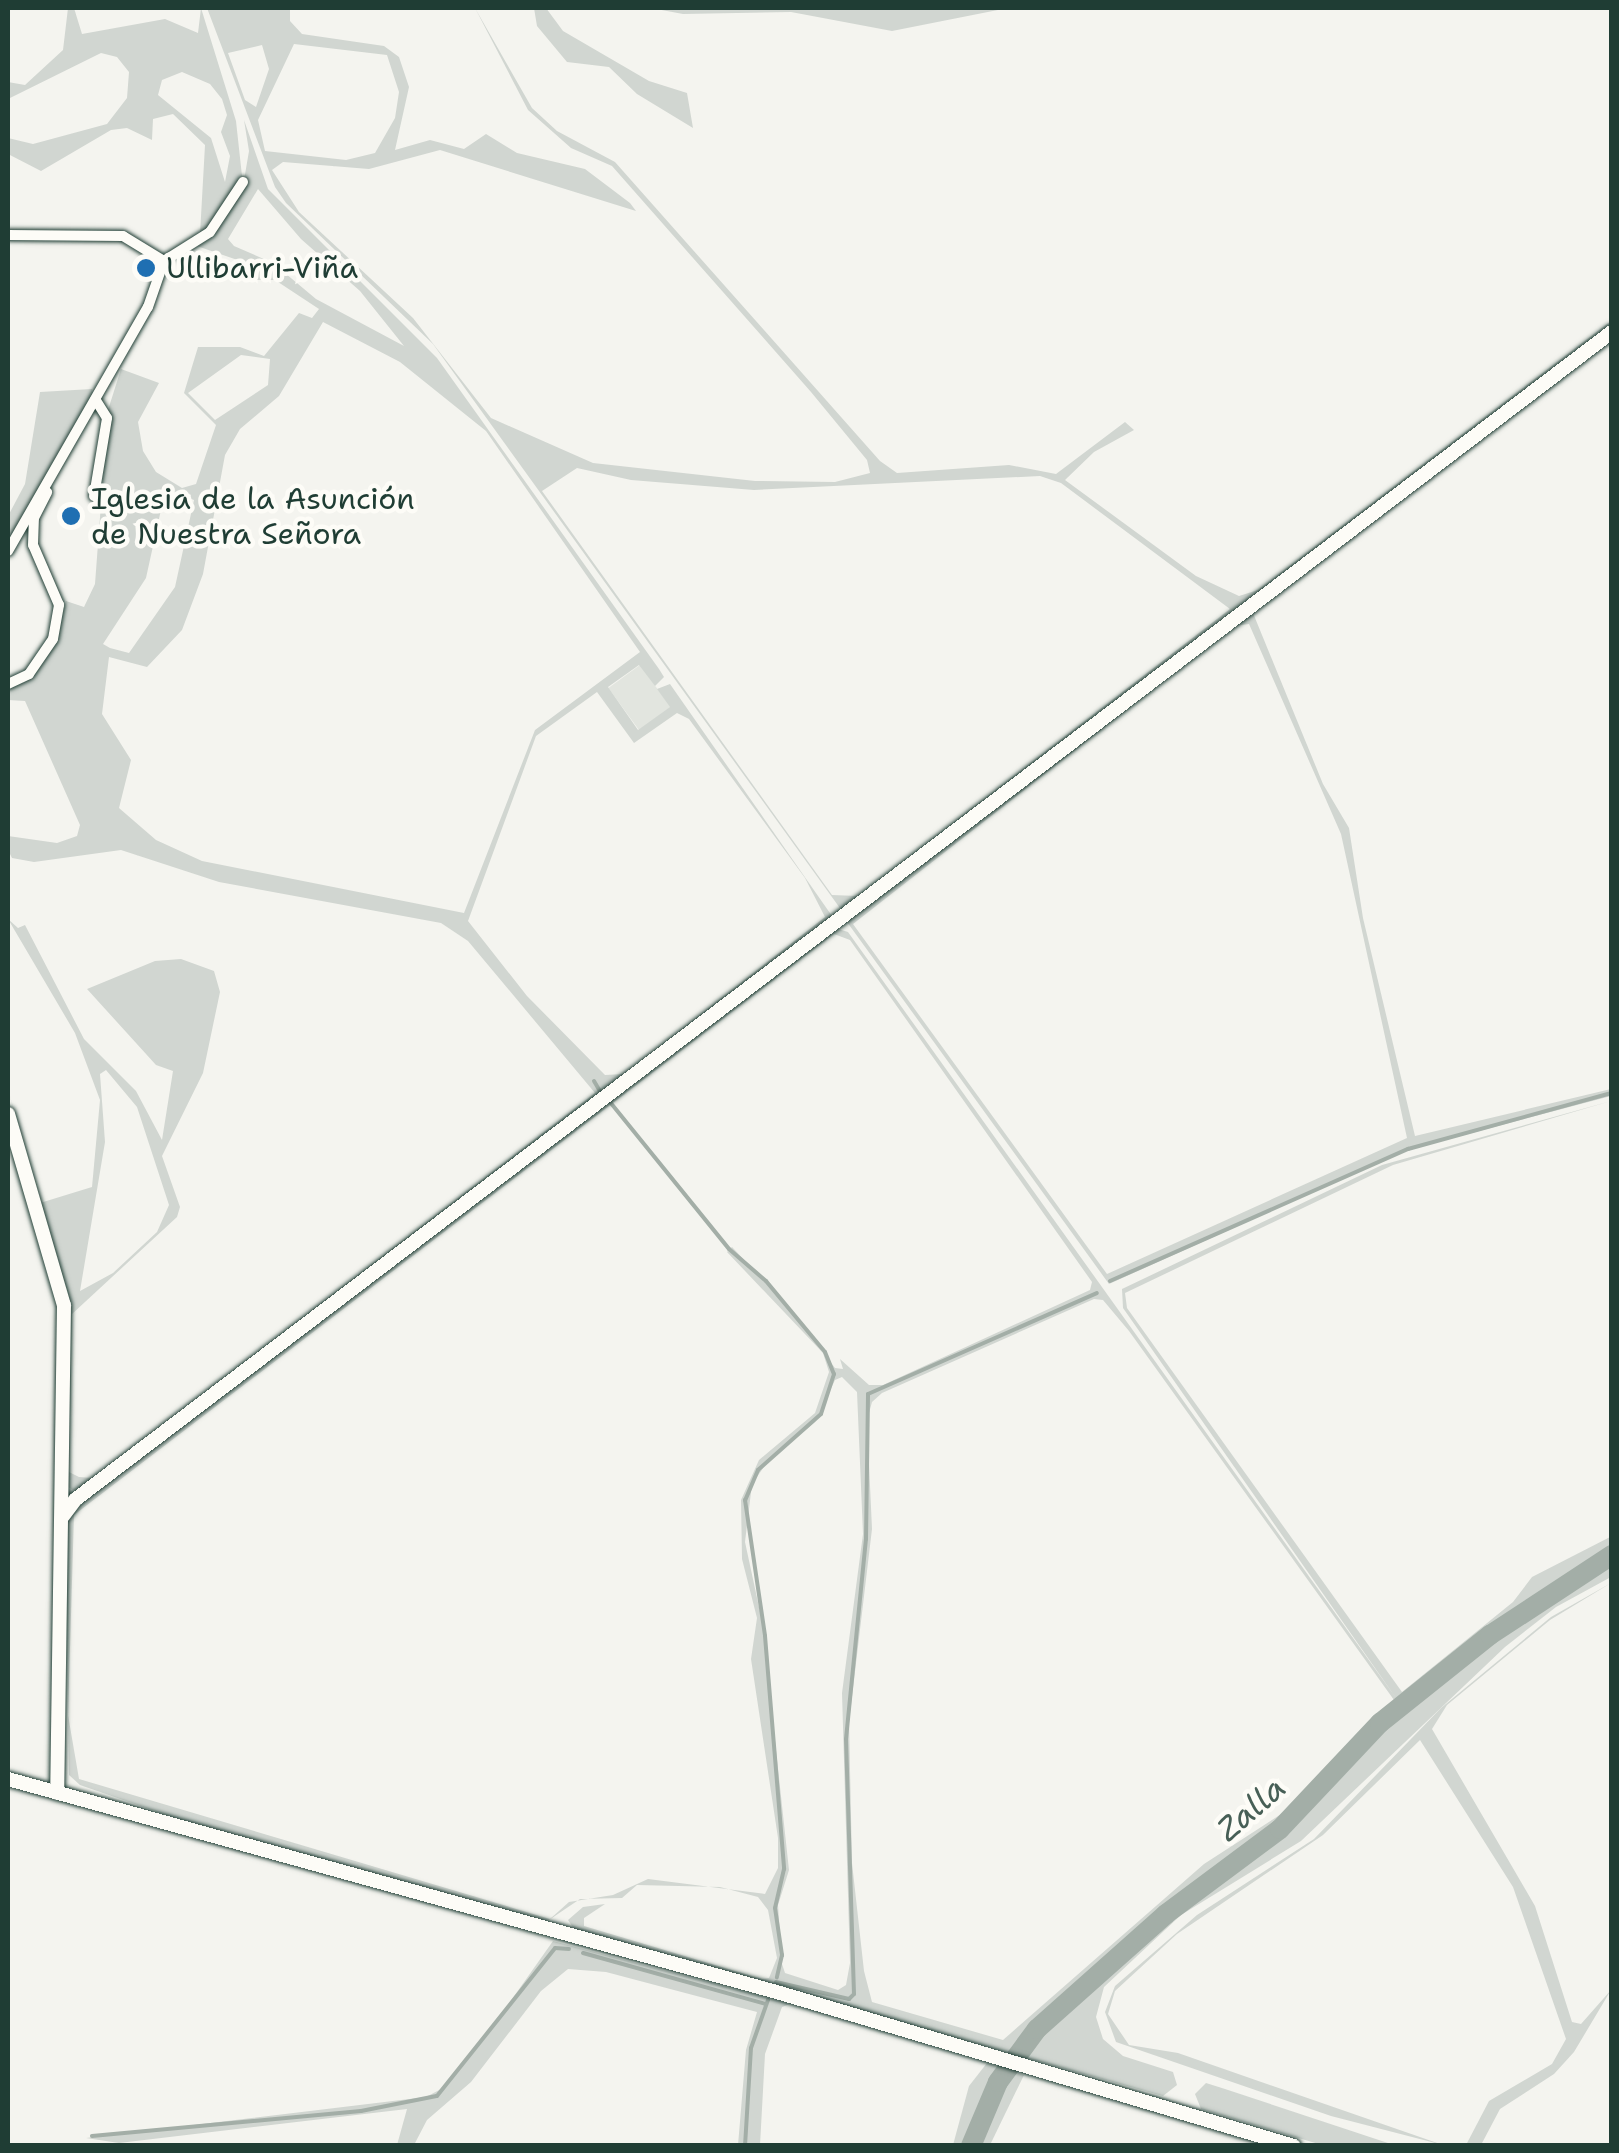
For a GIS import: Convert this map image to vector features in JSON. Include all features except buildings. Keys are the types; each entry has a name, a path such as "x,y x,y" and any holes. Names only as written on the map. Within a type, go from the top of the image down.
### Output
{"street":[{"path":"8,551 148,307 164,261 210,232 243,182"},
{"path":"10,233 123,236 164,261"},
{"path":"62,1516 76,1498 1612,332"},
{"path":"94,496 106,418 95,399"},
{"path":"8,684 28,674 53,639 60,606 33,545 34,518 83,420"},
{"path":"8,1114 64,1305 57,1793"},
{"path":"8,1779 995,2054 1294,2146"}],"shaded area":[{"path":"68,8 74,8 82,34 165,19 198,33 201,8 236,121 242,176 214,224 200,234 205,145 173,114 153,119 152,140 127,128 111,130 41,171 8,154 8,138 33,144 107,124 127,98 129,72 117,57 101,53 8,99 8,82 25,85 63,50","holes":["182,72 210,84 222,99 227,115 221,132 230,156 225,182 211,138 158,95 162,80"]},
{"path":"207,8 290,8 290,21 302,34 384,46 399,57 409,87 395,150 430,140 464,149 486,134 517,153 585,169 636,211 440,150 369,169 283,162 272,170 299,212 413,318 491,418 593,463 755,481 835,482 870,473 867,460 811,392 612,166 571,148 528,110 475,8 532,108 557,131 615,162 880,461 897,473 1009,465 1056,474 1125,422 1134,430 1094,452 1065,480 1196,576 1239,596 1258,590 1611,321 1611,327 842,911 433,344 286,203 275,187","holes":["294,44 387,55 399,92 395,118 375,153 346,160 265,151 258,120","262,45 269,69 256,107 245,100 228,53","577,468 631,480 754,490 1040,476 1061,483 1230,609 858,896 832,895 542,491"]},
{"path":"534,8 546,8 563,31 649,81 687,93 693,128 637,94 609,67 567,62 537,26"},
{"path":"651,8 1008,8 892,31 791,12 683,14"},
{"path":"244,120 268,189 437,358 659,669 664,677 655,686 639,665 608,687 638,730 670,707 657,689 670,684 832,916 80,1489 73,1490 68,1487 64,1297 8,1089 40,1203 92,1187 100,1100 75,1033 8,919 18,928 25,925 84,1039 136,1091 162,1140 173,1071 156,1065 87,989 155,961 181,959 214,971 220,992 203,1073 162,1156 180,1207 177,1217 72,1314 69,1472 79,1477 93,1478 595,1093 468,941 441,923 219,882 121,850 34,862 12,858 8,850 8,836 57,843 77,836 80,825 25,701 8,700 8,689 33,671 55,642 66,601 84,607 95,584 108,410 121,369 159,383 138,422 143,451 156,472 182,488 196,484 216,425 184,393 198,347 240,347 264,356 299,313 312,318 319,309 275,280 250,280 252,265 194,245 216,232 242,192 249,151","holes":["258,189 301,239 360,291 404,346 316,299 273,263 234,246 228,239","323,322 400,362 486,431 640,652 535,730 464,913 202,861 156,840 119,808 131,760 102,714 109,657 147,667 182,630 203,574 225,455 240,429 279,396","241,355 270,359 268,385 215,420 188,393","173,492 194,500 175,587 129,653 103,644 146,578 164,496","597,692 634,743 677,713 689,719 805,878 825,917 624,1074 605,1075 527,996 468,921 536,736","106,1070 137,1107 169,1205 157,1232 113,1273 80,1291 105,1142 100,1074"]},
{"path":"1611,337 1253,613 1323,784 1349,828 1363,918 1415,1136 1611,1089 1611,1096 1404,1151 1109,1284 847,922","holes":["1249,624 1341,834 1407,1138 1107,1274 853,924 1234,626"]},
{"path":"92,389 93,394 8,541 8,516 25,484 40,392"},
{"path":"640,665 671,707 639,730 608,688"},
{"path":"835,928 848,932 1396,1698 1123,1308 1122,1289 1382,1165 1611,1101 1393,1165 1125,1293 1127,1308 1402,1692 1513,1602 1532,1577 1612,1536 1611,1577 1556,1607 1505,1647 1301,1841 1181,1915 1104,1987 1096,2017 1103,2039 1123,2056 1173,2072 1177,2085 1163,2096 576,1932 568,1920 583,1907 605,1904 584,1918 584,1926 762,1979 769,1978 777,1958 768,1910 758,1897 729,1889 765,1894 778,1868 778,1838 751,1659 757,1618 742,1559 741,1500 759,1460 815,1413 829,1372 823,1353 727,1252 732,1247 783,1301 835,1368 843,1369 840,1359 869,1385 883,1385 1090,1290 1092,1282 850,940 834,934 74,1515 68,1714 65,1524 81,1500","holes":["1094,1299 1103,1300 1394,1700 1315,1792 1204,1864 1003,2040 872,2002 864,1971 852,1863 849,1722 872,1529 867,1420 872,1402 882,1393","842,1377 857,1392 863,1534 842,1693 850,1963 846,1985 838,1990 785,1973 782,1964 778,1905 789,1870 762,1621 745,1542 752,1484 768,1461 815,1422 835,1380"]},
{"path":"1611,1583 1550,1620 1447,1705 1432,1729 1535,1906 1572,2022 1581,2024 1611,1990 1574,2052 1554,2074 1500,2109 1481,2145 1466,2145 1489,2101 1552,2064 1566,2039 1513,1887 1420,1740 1323,1835 1177,1934 1115,1991 1108,2014 1129,2045 1178,2053 1443,2145 1331,2116 1116,2042 1105,2012 1115,1986 1197,1915 1314,1839 1441,1708 1551,1617"},
{"path":"68,1715 79,1779 550,1919 569,1902 578,1901 546,1922 178,1819 80,1785 69,1775"},
{"path":"648,1879 708,1887 637,1885 622,1898 589,1899 613,1895"},
{"path":"553,1941 790,2004 782,2007 765,2054 760,2145 738,2145 746,2050 757,2012 606,1972 568,1969 541,1991 471,2082 427,2120 414,2145 397,2145 407,2109 119,2143 86,2138 426,2097 443,2088 483,2040"},
{"path":"987,2063 1024,2075 990,2145 953,2145 969,2086"},
{"path":"1206,2083 1394,2145 1322,2145 1201,2109 1195,2094"}],"waterway":[{"path":"594,1081 601,1093"},
{"path":"1110,1281 1408,1149 1612,1093"},
{"path":"610,1102 729,1249 766,1281 825,1352 834,1374 821,1414 758,1470 745,1500 765,1636 784,1869 775,1908 782,1955 777,1977"},
{"path":"776,1982 849,1999 854,1994 846,1739 866,1539 868,1394 1097,1293"},
{"name":"Zalla","path":"971,2146 998,2082 1037,2029 1166,1914 1280,1829 1380,1723 1490,1635 1612,1555"},
{"path":"92,2136 361,2111 437,2096 555,1948 569,1949"},
{"path":"583,1953 766,2004"},
{"path":"745,2146 751,2048 768,2000"}],"place":[{"name":"Ullibarri-Viña","path":"146,268"},
{"name":"Iglesia de la Asunción de Nuestra Señora","path":"71,516"}]}
